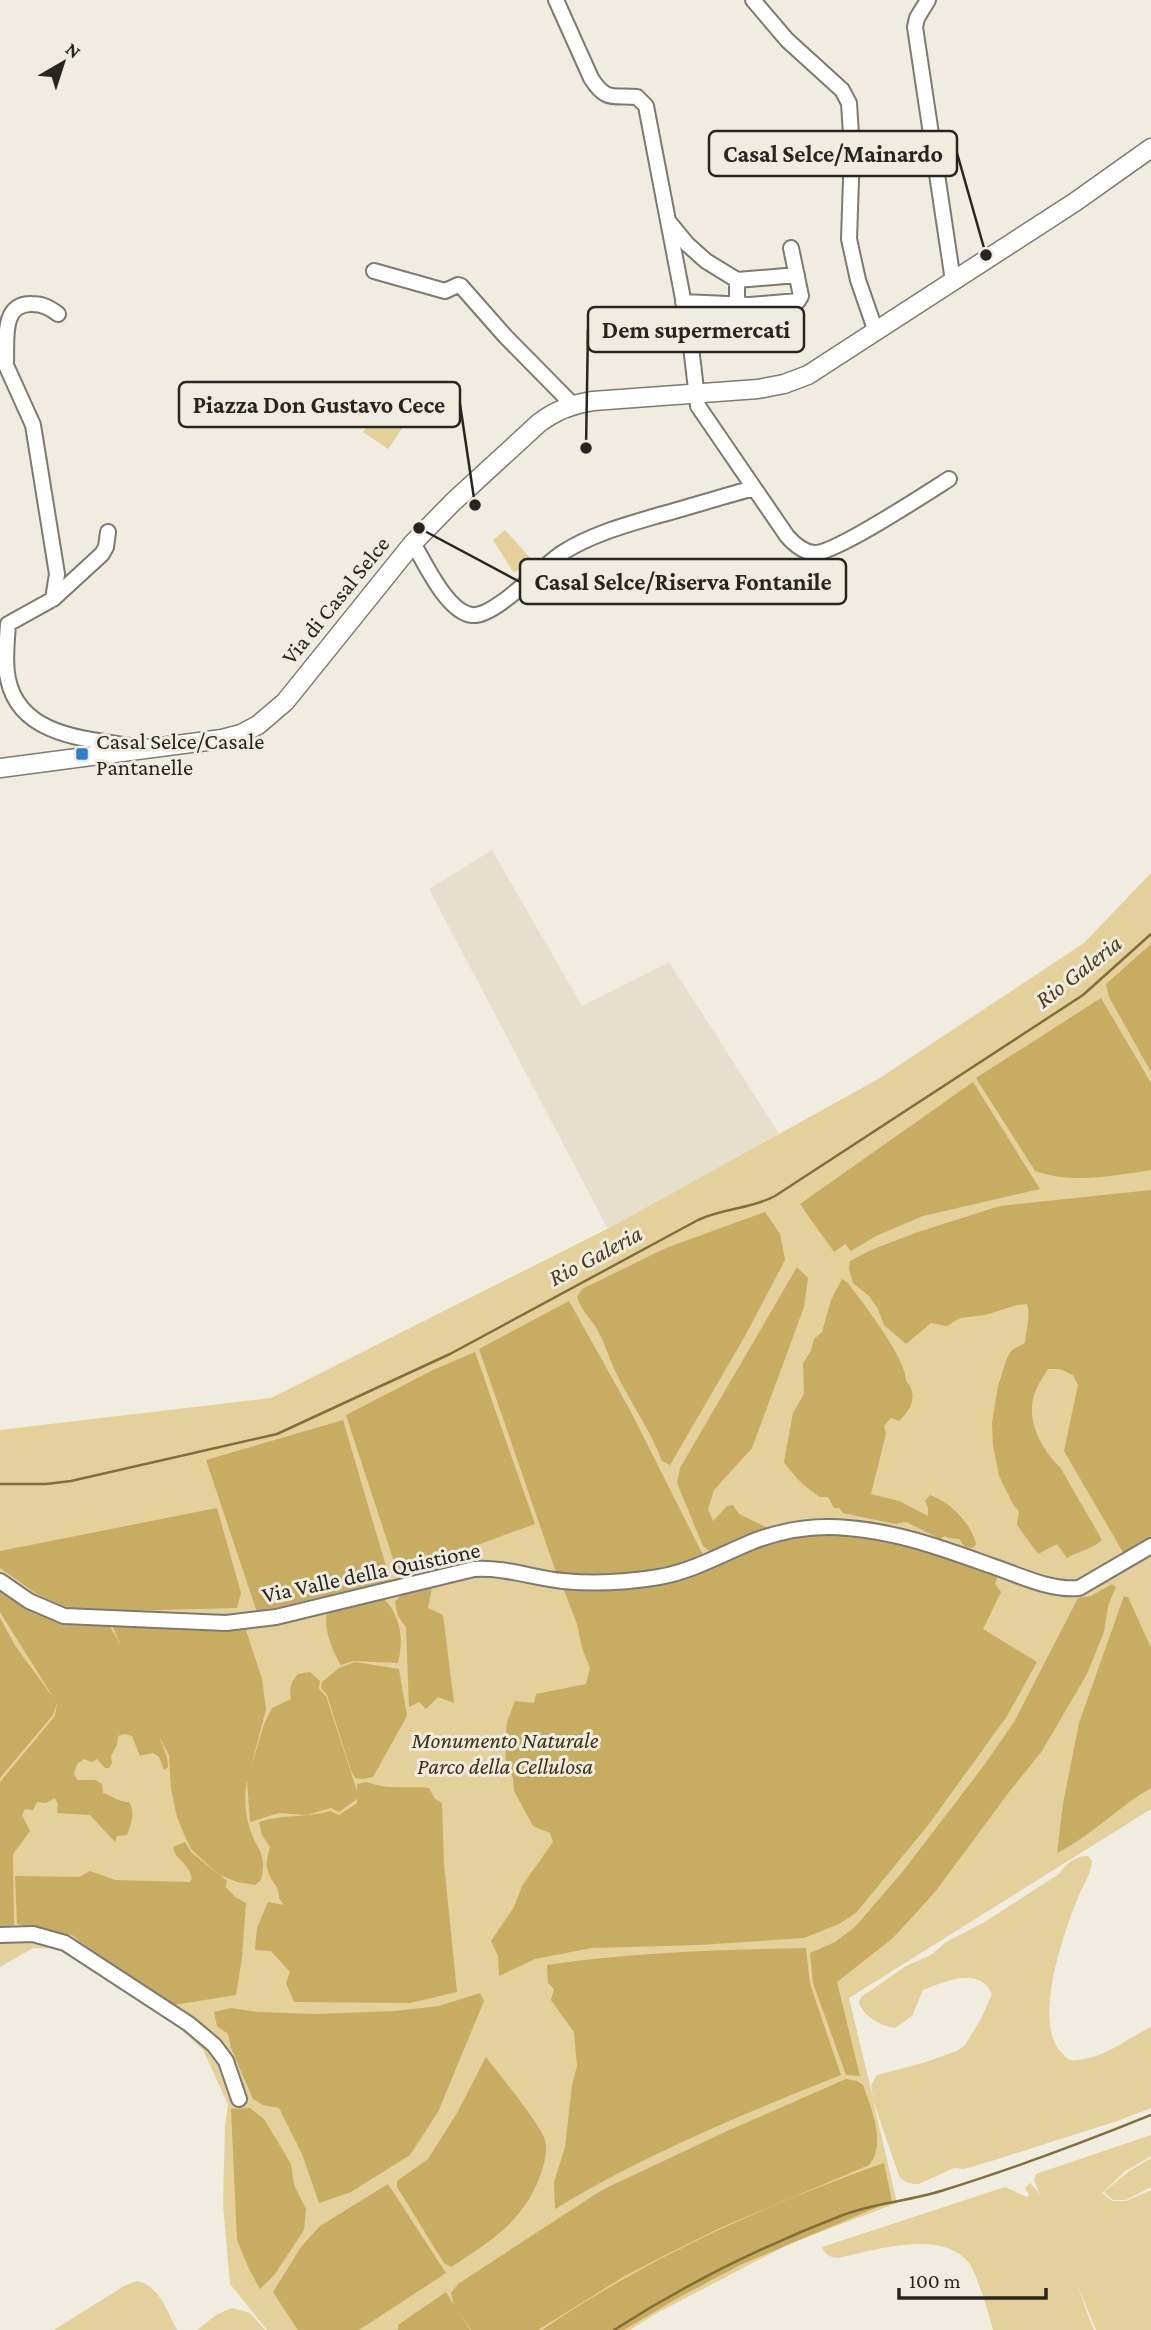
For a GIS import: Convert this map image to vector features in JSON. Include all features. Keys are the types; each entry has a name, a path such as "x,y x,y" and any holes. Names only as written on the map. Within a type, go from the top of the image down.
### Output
{"main road":[{"name":"Via di Casal Selce","path":"0,768 232,737 250,730 272,715 290,696 413,543 453,502 553,413 573,405 599,400 758,388 792,381 829,363 1075,202 1151,148"}],"street":[{"path":"556,0 591,78 599,89 610,97 637,97 646,106 684,302 700,410 790,540 801,549 817,553 850,539 950,479"},
{"path":"754,0 786,40 838,86 849,103 852,150 849,239 858,281 876,332"},
{"path":"928,0 916,18 915,27 953,281"},
{"path":"668,221 706,261 737,280 797,275"},
{"path":"684,302 750,305 798,301 801,296 791,248"},
{"path":"374,271 445,291 457,285 461,286 505,336 573,405"},
{"path":"737,280 737,303"},
{"path":"6,367 7,326 14,309 24,304 40,304 58,314"},
{"path":"0,352 33,425 56,569 53,598"},
{"path":"413,543 454,607 470,615 481,615 511,595 560,554 586,540 633,523 754,488"},
{"path":"108,532 102,554 53,598 4,625 7,677 15,699 27,715 41,725 56,732 153,749"},
{"name":"Via Valle della Quistione","path":"0,1581 29,1601 64,1616 226,1623 276,1617 474,1569 505,1569 564,1581 659,1577 708,1562 755,1541 792,1531 825,1527 903,1535 1042,1583 1070,1589 1079,1588 1151,1546"},
{"path":"0,1935 33,1934 65,1943 189,2024 214,2045 226,2060 239,2099"}],"shaded area":[{"path":"492,850 582,1006 669,962 780,1135 608,1229 429,889"},
{"path":"1151,944 1151,1072 1109,997 1106,984"},
{"path":"1101,998 1151,1083 1151,1170 1078,1178 1035,1171 976,1078"},
{"path":"973,1082 1040,1189 923,1216 876,1236 851,1251 845,1244 834,1252 800,1204"},
{"path":"1151,1190 1151,1540 1124,1554 1064,1451 1078,1385 1073,1375 1060,1369 1048,1369 1034,1395 1034,1425 1042,1444 1060,1467 1102,1540 1067,1558 1057,1544 1038,1554 1017,1525 1019,1511 999,1476 992,1423 998,1386 1007,1358 1012,1350 1025,1343 1027,1304 985,1315 960,1318 947,1326 931,1323 906,1344 884,1325 869,1296 853,1283 850,1261 918,1232 1000,1206"},
{"path":"765,1212 780,1234 785,1260 745,1336 670,1465 662,1461 616,1373 599,1333 577,1297 582,1289 666,1248"},
{"path":"797,1267 808,1278 804,1307 752,1448 714,1490 708,1509 713,1521 727,1506 733,1505 739,1514 768,1528 767,1535 711,1552 703,1546 677,1483 680,1468"},
{"path":"842,1279 848,1283 892,1345 912,1391 912,1401 904,1417 899,1421 891,1418 884,1426 886,1434 871,1494 899,1501 928,1516 925,1501 930,1495 938,1498 952,1508 970,1528 976,1544 973,1548 965,1547 959,1539 945,1536 940,1539 906,1522 895,1524 843,1513 839,1508 834,1508 828,1497 820,1497 805,1486 784,1462 793,1413 804,1394 803,1363 811,1351 814,1339 822,1332 831,1300"},
{"path":"569,1301 631,1412 704,1557 655,1572 557,1575 479,1349"},
{"path":"475,1352 535,1524 398,1574 346,1415 433,1370"},
{"path":"343,1420 390,1580 257,1612 206,1460"},
{"path":"217,1508 241,1593 237,1608 84,1612 37,1594 0,1568 0,1551"},
{"path":"812,1531 870,1535 999,1572 995,1584 1001,1592 983,1629 1037,1662 1007,1716 929,1824 856,1913 839,1924 804,1938 591,1948 535,1959 499,1976 498,1956 491,1941 514,1907 522,1886 553,1842 550,1833 533,1826 514,1791 513,1778 506,1765 507,1722 515,1701 534,1703 536,1694 586,1684 590,1668 562,1585 614,1584"},
{"path":"433,1582 428,1608 443,1615 454,1703 438,1697 426,1709 419,1702 409,1707 406,1627 398,1616 395,1602 406,1589"},
{"path":"1112,1584 1116,1587 1108,1606 1104,1632 1087,1674 1042,1751 935,1892 893,1938 837,1982 860,2076 846,2075 813,1983 810,1953 835,1942 855,1927 904,1870 1014,1722 1078,1598 1091,1596"},
{"path":"0,1585 26,1602 108,1623 121,1646 113,1627 245,1627 262,1679 266,1709 250,1771 264,1724 272,1708 291,1699 290,1688 298,1674 310,1672 320,1681 319,1689 326,1696 358,1794 356,1800 339,1812 331,1808 307,1815 279,1813 250,1822 247,1780 247,1815 262,1856 261,1880 255,1885 220,1875 227,1881 226,1887 235,1897 246,1903 236,1995 167,2006 72,1935 17,1924 15,1876 79,1877 90,1871 115,1880 189,1882 192,1879 190,1873 173,1847 185,1842 191,1852 218,1874 191,1849 184,1834 171,1789 169,1755 159,1737 167,1757 168,1767 164,1770 159,1757 153,1753 140,1756 132,1736 124,1734 118,1736 109,1768 105,1768 97,1759 92,1762 84,1759 77,1764 74,1773 77,1780 95,1780 102,1784 103,1793 129,1802 131,1806 132,1819 127,1835 117,1836 115,1842 90,1815 57,1813 58,1804 55,1798 46,1803 37,1802 33,1810 25,1809 22,1815 30,1831 13,1854 14,1925 0,1927 0,1782 55,1716 57,1703 53,1715 0,1778 0,1618 16,1647 55,1700 0,1612"},
{"path":"1124,1596 1128,1597 1151,1648 1151,1788 1057,1853 1063,1804 1079,1723"},
{"path":"383,1598 394,1612 400,1628 398,1663 353,1661 341,1665 326,1626 327,1614"},
{"path":"355,1662 399,1669 407,1716 373,1777 362,1779 355,1778 351,1771 327,1695 321,1688 322,1682 339,1668"},
{"path":"367,1782 389,1787 429,1788 435,1799 442,1803 444,1864 457,1992 410,2003 294,2002 286,1983 290,1972 271,1951 255,1950 257,1928 268,1902 284,1905 268,1871 270,1847 262,1835 259,1822 330,1811 339,1815 357,1803 357,1784"},
{"path":"806,1948 810,1984 841,2075 659,2153 555,2209 554,2182 565,2147 572,2085 577,2066 574,2032 551,2000 554,1989 548,1983 547,1965 644,1954"},
{"path":"480,1993 484,2001 438,2112 410,2155 351,2192 319,2203 302,2154 279,2108 263,2105 253,2099 231,2048 228,2034 217,2026 214,2012 231,2008 316,2014 395,2011 439,2006"},
{"path":"486,2057 538,2126 545,2139 545,2159 537,2185 519,2214 495,2237 451,2267 444,2263 397,2187 397,2181 428,2159 457,2113"},
{"path":"846,2079 863,2085 876,2126 877,2147 869,2165 722,2227 667,2254 623,2277 538,2330 471,2330 458,2310 470,2330 398,2330 398,2325 446,2292 454,2305 451,2293 458,2284 602,2190"},
{"path":"250,2108 264,2119 291,2164 294,2185 306,2209 304,2230 275,2274 260,2289 237,2240 231,2109"},
{"path":"884,2163 892,2201 740,2265 624,2330 542,2330 623,2279 708,2235 839,2179"},
{"path":"388,2184 446,2273 359,2330 298,2330 273,2292 301,2247 320,2226"}],"green space":[{"path":"390,394 414,411 388,449 363,432"},
{"path":"505,530 531,559 514,573 493,540"},
{"name":"Monumento Naturale Parco della Cellulosa","path":"1151,873 1151,1809 849,1998 873,2098 871,2085 877,2075 923,2063 957,2051 965,2045 992,1994 986,1985 970,1978 941,1983 923,1990 912,2016 895,2028 869,2017 859,2003 861,1997 906,1966 931,1955 946,1942 983,1923 1059,1874 1072,1861 1088,1856 1092,1861 1090,1870 1066,1930 1054,1975 1049,2019 1052,2037 1060,2051 1075,2060 1098,2055 1151,2027 1151,2108 998,2159 964,2169 954,2168 916,2184 906,2182 899,2176 873,2100 897,2203 791,2243 657,2313 630,2330 267,2330 230,2284 223,2204 228,2104 203,2050 168,2017 69,1949 33,1948 0,1967 0,1430 271,1398 615,1225 880,1078 1084,943"},
{"path":"1151,2135 1151,2156 1124,2172 1102,2193 1112,2201 1126,2201 1151,2190 1151,2330 1096,2330 1034,2180 1036,2174"},
{"path":"1151,2158 1151,2187 1126,2200 1113,2200 1104,2192 1128,2172"},
{"path":"1030,2183 1056,2229 1094,2330 993,2330 969,2263 957,2252 942,2246 924,2244 887,2247 838,2258 828,2255 822,2247 1005,2187 1027,2197 1029,2195 1025,2188"},
{"path":"137,2281 157,2294 177,2330 54,2330 124,2286"},
{"path":"232,2308 250,2313 265,2330 197,2330 216,2315"}],"waterway":[{"name":"Rio Galeria","path":"0,1484 71,1481 277,1434 450,1354 698,1220 775,1196 1083,995 1151,934"},
{"path":"614,2330 697,2282 814,2227 855,2211 968,2183 1151,2115"}],"place":[{"name":"Casal Selce/Mainardo","path":"986,255"},
{"name":"Dem supermercati","path":"586,448"},
{"name":"Piazza Don Gustavo Cece","path":"475,505"},
{"name":"Casal Selce/Riserva Fontanile","path":"419,528"},
{"name":"Casal Selce/Casale Pantanelle","path":"82,754"}]}
